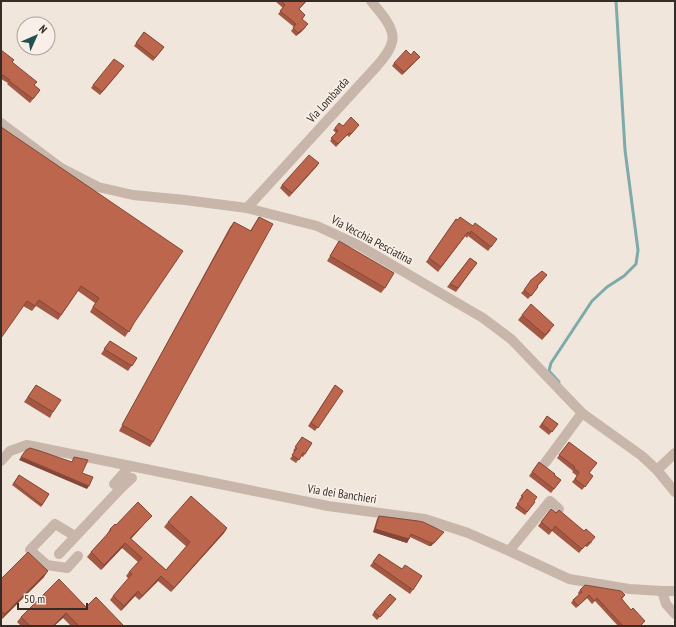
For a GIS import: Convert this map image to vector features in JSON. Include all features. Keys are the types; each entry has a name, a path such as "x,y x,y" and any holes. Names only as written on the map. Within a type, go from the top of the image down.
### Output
{"street":[{"name":"Via Lombarda","path":"248,208 377,66 387,53 393,41 391,27 371,1"},
{"name":"Via Vecchia Pesciatina","path":"1,123 61,168 98,188 133,194 248,208 317,226 358,245 483,318 511,339 582,413 659,468 675,492"},
{"path":"545,463 582,413"},
{"name":"Via dei Banchieri","path":"1,460 10,451 27,445 328,506 425,519 468,533 569,579 629,589 675,591"},
{"path":"659,468 675,453"},
{"path":"122,487 114,484 130,466"},
{"path":"59,554 132,478"},
{"path":"509,551 550,501 559,509"},
{"path":"76,536 55,524 30,550 47,565 67,568 78,556"},
{"path":"662,591 666,604 675,614"}],"building":[{"path":"281,1 306,1 299,9 305,15 302,19 308,24 298,33 293,28 296,24 280,11 285,5"},
{"path":"144,32 164,47 155,58 136,43"},
{"path":"1,50 14,60 12,62 37,82 34,85 40,90 33,99 1,74"},
{"path":"406,50 411,55 414,51 420,57 404,72 394,63"},
{"path":"114,59 124,66 102,92 93,85"},
{"path":"351,117 359,125 351,134 349,133 338,144 331,138 338,131 335,128 339,123 343,126"},
{"path":"1,127 183,251 129,332 93,307 99,298 81,286 61,315 39,300 35,306 27,301 1,338"},
{"path":"309,155 319,163 292,193 282,185"},
{"path":"259,217 273,224 153,442 122,425 234,222 251,231"},
{"path":"460,217 473,226 475,223 497,239 491,247 471,231 470,234 468,232 441,267 429,258 456,219 458,220"},
{"path":"339,241 394,273 385,288 330,256"},
{"path":"470,258 477,263 458,288 450,284"},
{"path":"542,271 547,275 537,286 538,287 531,296 524,290 531,280"},
{"path":"531,304 554,325 545,335 522,315"},
{"path":"110,341 137,358 132,366 104,349"},
{"path":"36,385 61,400 53,412 28,397"},
{"path":"335,385 343,391 318,428 311,423"},
{"path":"547,416 558,424 552,432 542,424"},
{"path":"302,437 312,443 299,460 292,455 297,448 295,447"},
{"path":"569,442 597,463 589,473 593,476 585,487 575,479 579,472 574,469 575,467 559,455"},
{"path":"30,448 72,462 74,457 88,460 82,473 93,477 89,486 21,457 26,450"},
{"path":"539,462 561,480 554,489 532,472"},
{"path":"19,475 49,494 42,505 14,483"},
{"path":"527,489 537,497 527,512 517,504"},
{"path":"191,496 227,528 174,588 161,576 142,596 138,591 124,606 113,596 132,574 129,572 142,558 125,543 104,565 91,552 111,530 110,529 115,524 116,525 138,502 152,516 130,538 166,570 190,542 168,522"},
{"path":"551,509 556,513 559,510 584,531 586,529 595,537 582,549 555,526 552,531 541,522"},
{"path":"379,516 423,522 444,532 434,543 411,534 409,539 375,529"},
{"path":"28,552 48,571 5,614 1,611 1,579"},
{"path":"379,554 402,569 405,565 422,576 413,590 373,562"},
{"path":"59,579 86,607 96,597 124,626 79,626 66,613 53,626 30,626 21,617"},
{"path":"585,585 621,591 625,595 621,598 631,610 633,608 645,621 640,626 623,626 597,598 594,601 589,595 578,606 573,600 582,592 580,590"},
{"path":"390,594 396,599 380,617 374,612"}],"waterway":[{"path":"559,382 549,371 551,363 592,301 607,287 624,276 636,264 638,250 625,150 616,1"}]}
